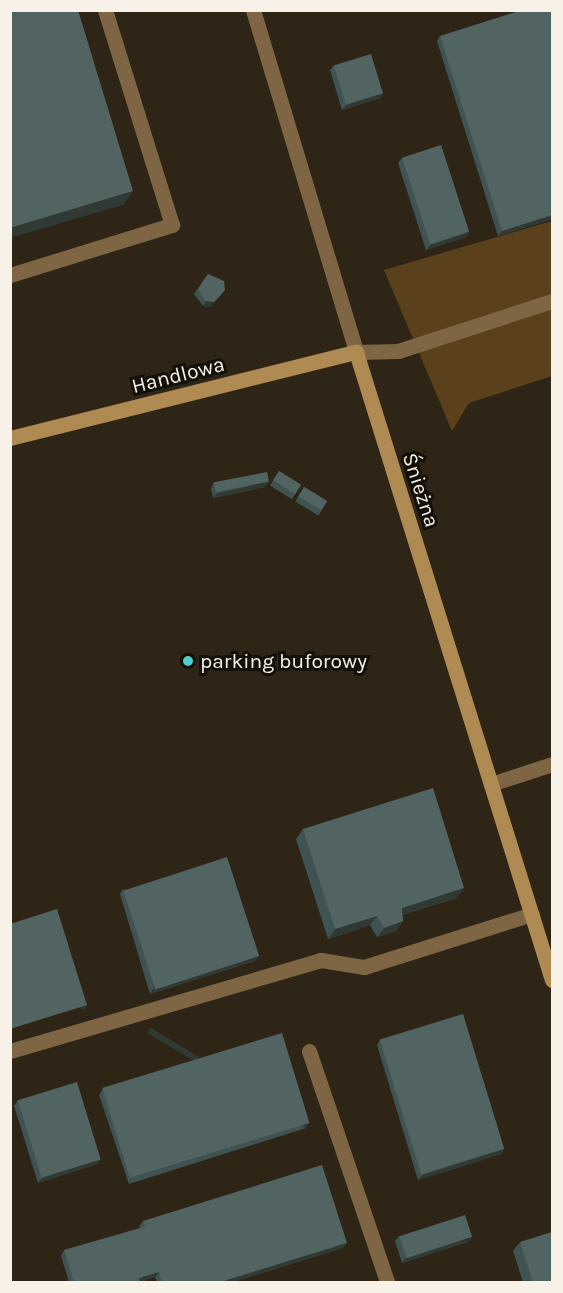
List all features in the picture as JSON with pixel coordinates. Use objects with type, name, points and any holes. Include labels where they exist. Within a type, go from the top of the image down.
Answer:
[{"type":"street","points":[[10,275],[172,225],[105,10]]},
{"type":"street","name":"Śnieżna","points":[[253,10],[356,352],[552,980]]},
{"type":"street","points":[[356,352],[398,351],[552,302]]},
{"type":"street","name":"Handlowa","points":[[10,438],[356,352]]},
{"type":"street","points":[[491,784],[552,764]]},
{"type":"street","points":[[10,1051],[321,960],[364,967],[532,914]]},
{"type":"street","points":[[309,1051],[387,1282]]},
{"type":"shaded area","points":[[552,221],[552,376],[469,403],[452,431],[384,270]]},
{"type":"building","points":[[10,10],[78,10],[133,191],[10,228]]},
{"type":"building","points":[[522,10],[552,10],[552,215],[502,231],[440,36]]},
{"type":"building","points":[[371,54],[383,93],[346,105],[334,65]]},
{"type":"building","points":[[441,145],[469,232],[430,244],[402,158]]},
{"type":"building","points":[[208,274],[224,281],[225,290],[214,302],[206,301],[198,289]]},
{"type":"building","points":[[279,471],[301,485],[295,494],[273,480]]},
{"type":"building","points":[[267,472],[269,482],[216,492],[214,482]]},
{"type":"building","points":[[304,487],[327,501],[321,510],[298,496]]},
{"type":"building","points":[[433,788],[464,888],[402,908],[403,921],[384,928],[377,916],[335,929],[303,829]]},
{"type":"building","points":[[227,857],[259,956],[155,990],[123,891]]},
{"type":"building","points":[[57,909],[87,1005],[10,1029],[10,924]]},
{"type":"building","points":[[463,1014],[504,1149],[421,1174],[380,1039]]},
{"type":"building","points":[[282,1033],[309,1123],[130,1178],[102,1088]]},
{"type":"building","points":[[77,1082],[101,1159],[41,1178],[18,1100]]},
{"type":"building","points":[[322,1165],[347,1243],[220,1282],[162,1282],[159,1272],[139,1278],[140,1282],[74,1282],[64,1250],[145,1227],[143,1221]]},
{"type":"building","points":[[465,1215],[472,1237],[406,1258],[399,1236]]},
{"type":"building","points":[[552,1232],[552,1282],[533,1282],[520,1242]]},
{"type":"place","name":"parking buforowy","points":[[188,661]]}]
